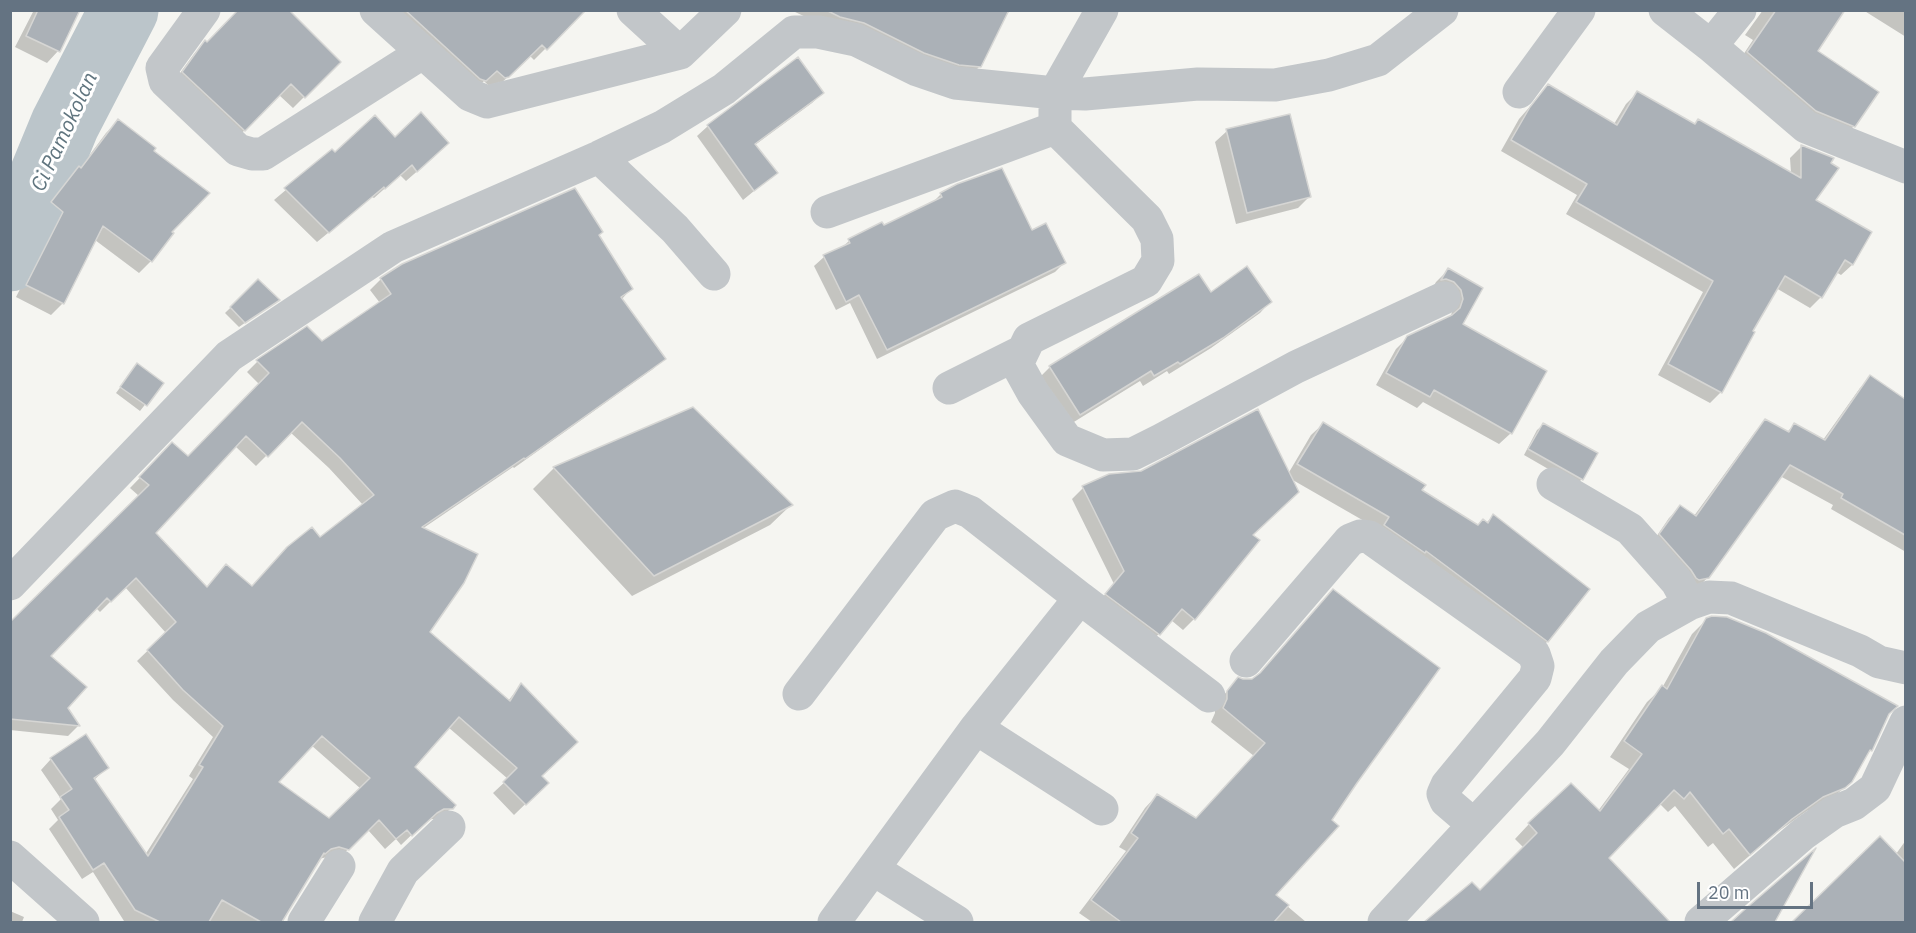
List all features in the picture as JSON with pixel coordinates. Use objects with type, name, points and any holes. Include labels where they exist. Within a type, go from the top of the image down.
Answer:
[{"type":"street","points":[[204,10],[162,68],[165,81],[238,150],[252,154],[264,154],[422,53]]},
{"type":"street","points":[[376,10],[470,96],[487,102],[680,53],[725,10]]},
{"type":"street","points":[[633,10],[680,53]]},
{"type":"street","points":[[1102,10],[1055,93],[1055,128],[1147,219],[1157,238],[1158,261],[1146,281],[1029,339],[1017,364],[1033,393],[1066,440],[1103,456],[1133,454],[1296,367],[1444,298]]},
{"type":"street","points":[[10,584],[229,356],[393,247],[662,127],[724,89],[794,32],[818,32],[856,40],[917,70],[955,83],[1085,94],[1198,84],[1275,85],[1329,75],[1378,60],[1442,10]]},
{"type":"street","points":[[1519,92],[1579,10]]},
{"type":"street","points":[[1665,10],[1806,127],[1905,167]]},
{"type":"street","points":[[1711,46],[1740,10]]},
{"type":"street","points":[[827,212],[1055,128]]},
{"type":"street","points":[[599,157],[675,229],[714,274]]},
{"type":"street","points":[[949,388],[1023,351]]},
{"type":"street","points":[[1554,484],[1630,529],[1677,582],[1689,604]]},
{"type":"street","points":[[799,694],[935,515],[955,506],[970,512],[1209,696]]},
{"type":"street","points":[[1246,661],[1350,540],[1360,536],[1370,537],[1534,654],[1538,666],[1535,678],[1447,785],[1443,794],[1446,801],[1474,825]]},
{"type":"street","points":[[1384,922],[1550,743],[1614,662],[1648,627],[1689,604],[1709,597],[1731,598],[1860,651],[1879,662],[1905,668]]},
{"type":"street","points":[[834,922],[976,728],[1080,598]]},
{"type":"street","points":[[1701,922],[1803,834],[1834,812],[1854,804],[1875,788],[1905,722]]},
{"type":"street","points":[[976,728],[1102,809]]},
{"type":"street","points":[[375,922],[403,871],[449,827]]},
{"type":"street","points":[[10,857],[83,922]]},
{"type":"street","points":[[304,922],[339,866]]},
{"type":"street","points":[[873,869],[957,922]]},
{"type":"building","points":[[38,10],[80,10],[60,52],[26,36]]},
{"type":"building","points":[[238,10],[289,10],[341,62],[305,98],[291,84],[245,131],[182,72],[205,40],[207,42]]},
{"type":"building","points":[[405,10],[586,10],[547,50],[542,45],[509,77],[505,78],[497,71],[486,81],[480,79]]},
{"type":"building","points":[[826,10],[1009,10],[981,67],[959,65],[924,53],[864,23],[840,17]]},
{"type":"building","points":[[1776,10],[1845,10],[1818,51],[1879,92],[1855,127],[1816,111],[1747,52]]},
{"type":"building","points":[[798,57],[824,93],[755,144],[778,173],[754,191],[707,125]]},
{"type":"building","points":[[1548,84],[1617,125],[1637,91],[1695,124],[1698,119],[1801,178],[1801,145],[1834,158],[1831,163],[1839,168],[1816,200],[1872,232],[1853,265],[1845,260],[1822,298],[1785,276],[1753,331],[1755,332],[1722,393],[1668,364],[1713,281],[1576,202],[1587,184],[1511,140],[1530,107]]},
{"type":"building","points":[[421,112],[449,143],[417,172],[412,165],[329,233],[284,188],[332,149],[335,152],[375,115],[395,137]]},
{"type":"building","points":[[1290,114],[1311,197],[1247,213],[1226,129]]},
{"type":"building","points":[[118,119],[156,148],[154,151],[210,193],[172,232],[174,233],[152,262],[103,226],[64,304],[26,285],[63,212],[51,202],[79,166],[81,168]]},
{"type":"building","points":[[1002,168],[1032,230],[1046,223],[1066,263],[887,350],[859,295],[846,302],[823,255],[850,243],[848,239],[882,222],[884,225],[942,197],[940,193],[957,184]]},
{"type":"building","points":[[575,188],[603,232],[599,235],[633,289],[621,297],[666,359],[525,459],[422,527],[478,554],[464,583],[430,632],[510,701],[521,683],[578,742],[542,776],[549,783],[526,805],[503,782],[517,768],[459,717],[415,767],[456,805],[453,809],[444,809],[437,813],[412,836],[407,830],[396,839],[379,820],[349,850],[339,847],[324,853],[282,922],[261,922],[222,900],[209,922],[160,922],[135,910],[104,863],[93,870],[59,817],[69,810],[60,797],[72,789],[50,758],[86,734],[109,768],[94,778],[148,856],[203,767],[199,765],[223,726],[183,690],[147,650],[176,622],[136,578],[111,602],[107,598],[51,656],[87,687],[68,708],[80,726],[10,719],[10,622],[149,485],[139,477],[172,442],[188,456],[269,373],[256,360],[307,326],[322,341],[391,294],[380,278],[402,264]],"holes":[[[302,422],[374,495],[320,537],[312,527],[287,547],[252,586],[226,564],[207,587],[156,533],[246,436],[268,457]],[[322,736],[370,778],[329,818],[279,782]]]},
{"type":"building","points":[[1247,266],[1272,302],[1223,338],[1180,364],[1178,362],[1154,376],[1151,371],[1080,415],[1049,366],[1199,274],[1211,292]]},
{"type":"building","points":[[1448,268],[1483,288],[1463,324],[1547,371],[1512,434],[1434,390],[1430,397],[1386,373],[1407,336],[1452,315],[1460,308],[1463,299],[1461,290],[1454,282],[1441,280]]},
{"type":"building","points":[[258,279],[280,300],[245,323],[230,307]]},
{"type":"building","points":[[137,363],[164,383],[147,406],[120,387]]},
{"type":"building","points":[[1870,375],[1905,399],[1905,535],[1841,498],[1843,494],[1790,465],[1709,578],[1699,580],[1696,578],[1659,534],[1680,505],[1696,516],[1765,419],[1789,432],[1794,423],[1825,440]]},
{"type":"building","points":[[693,407],[793,505],[654,576],[553,467]]},
{"type":"building","points":[[1258,409],[1299,492],[1253,535],[1260,540],[1195,620],[1182,609],[1160,635],[1105,594],[1124,571],[1082,486],[1109,474],[1141,471]]},
{"type":"building","points":[[1323,422],[1426,485],[1422,490],[1478,525],[1483,519],[1488,523],[1493,514],[1590,589],[1548,642],[1426,551],[1425,553],[1384,525],[1389,517],[1297,464]]},
{"type":"building","points":[[1543,423],[1598,453],[1583,480],[1528,449]]},
{"type":"building","points":[[1333,589],[1440,668],[1332,820],[1339,826],[1276,895],[1289,905],[1274,922],[1121,922],[1091,900],[1138,838],[1131,833],[1157,794],[1196,818],[1265,743],[1223,708],[1227,699],[1227,691],[1238,677],[1252,679],[1260,673]]},
{"type":"building","points":[[1727,617],[1766,633],[1898,706],[1889,714],[1872,751],[1870,750],[1852,782],[1845,788],[1823,797],[1792,819],[1750,855],[1729,829],[1723,834],[1690,792],[1684,799],[1674,790],[1609,858],[1670,922],[1424,922],[1472,882],[1480,890],[1537,833],[1528,823],[1571,783],[1600,811],[1642,754],[1624,741],[1662,685],[1667,689],[1706,618]]},
{"type":"building","points":[[1880,836],[1905,862],[1905,922],[1792,922]]},
{"type":"building","points":[[1816,848],[1775,922],[1731,922],[1743,911]]},
{"type":"waterway","name":"Ci Pamokolan","points":[[10,257],[65,124],[124,10]]}]
